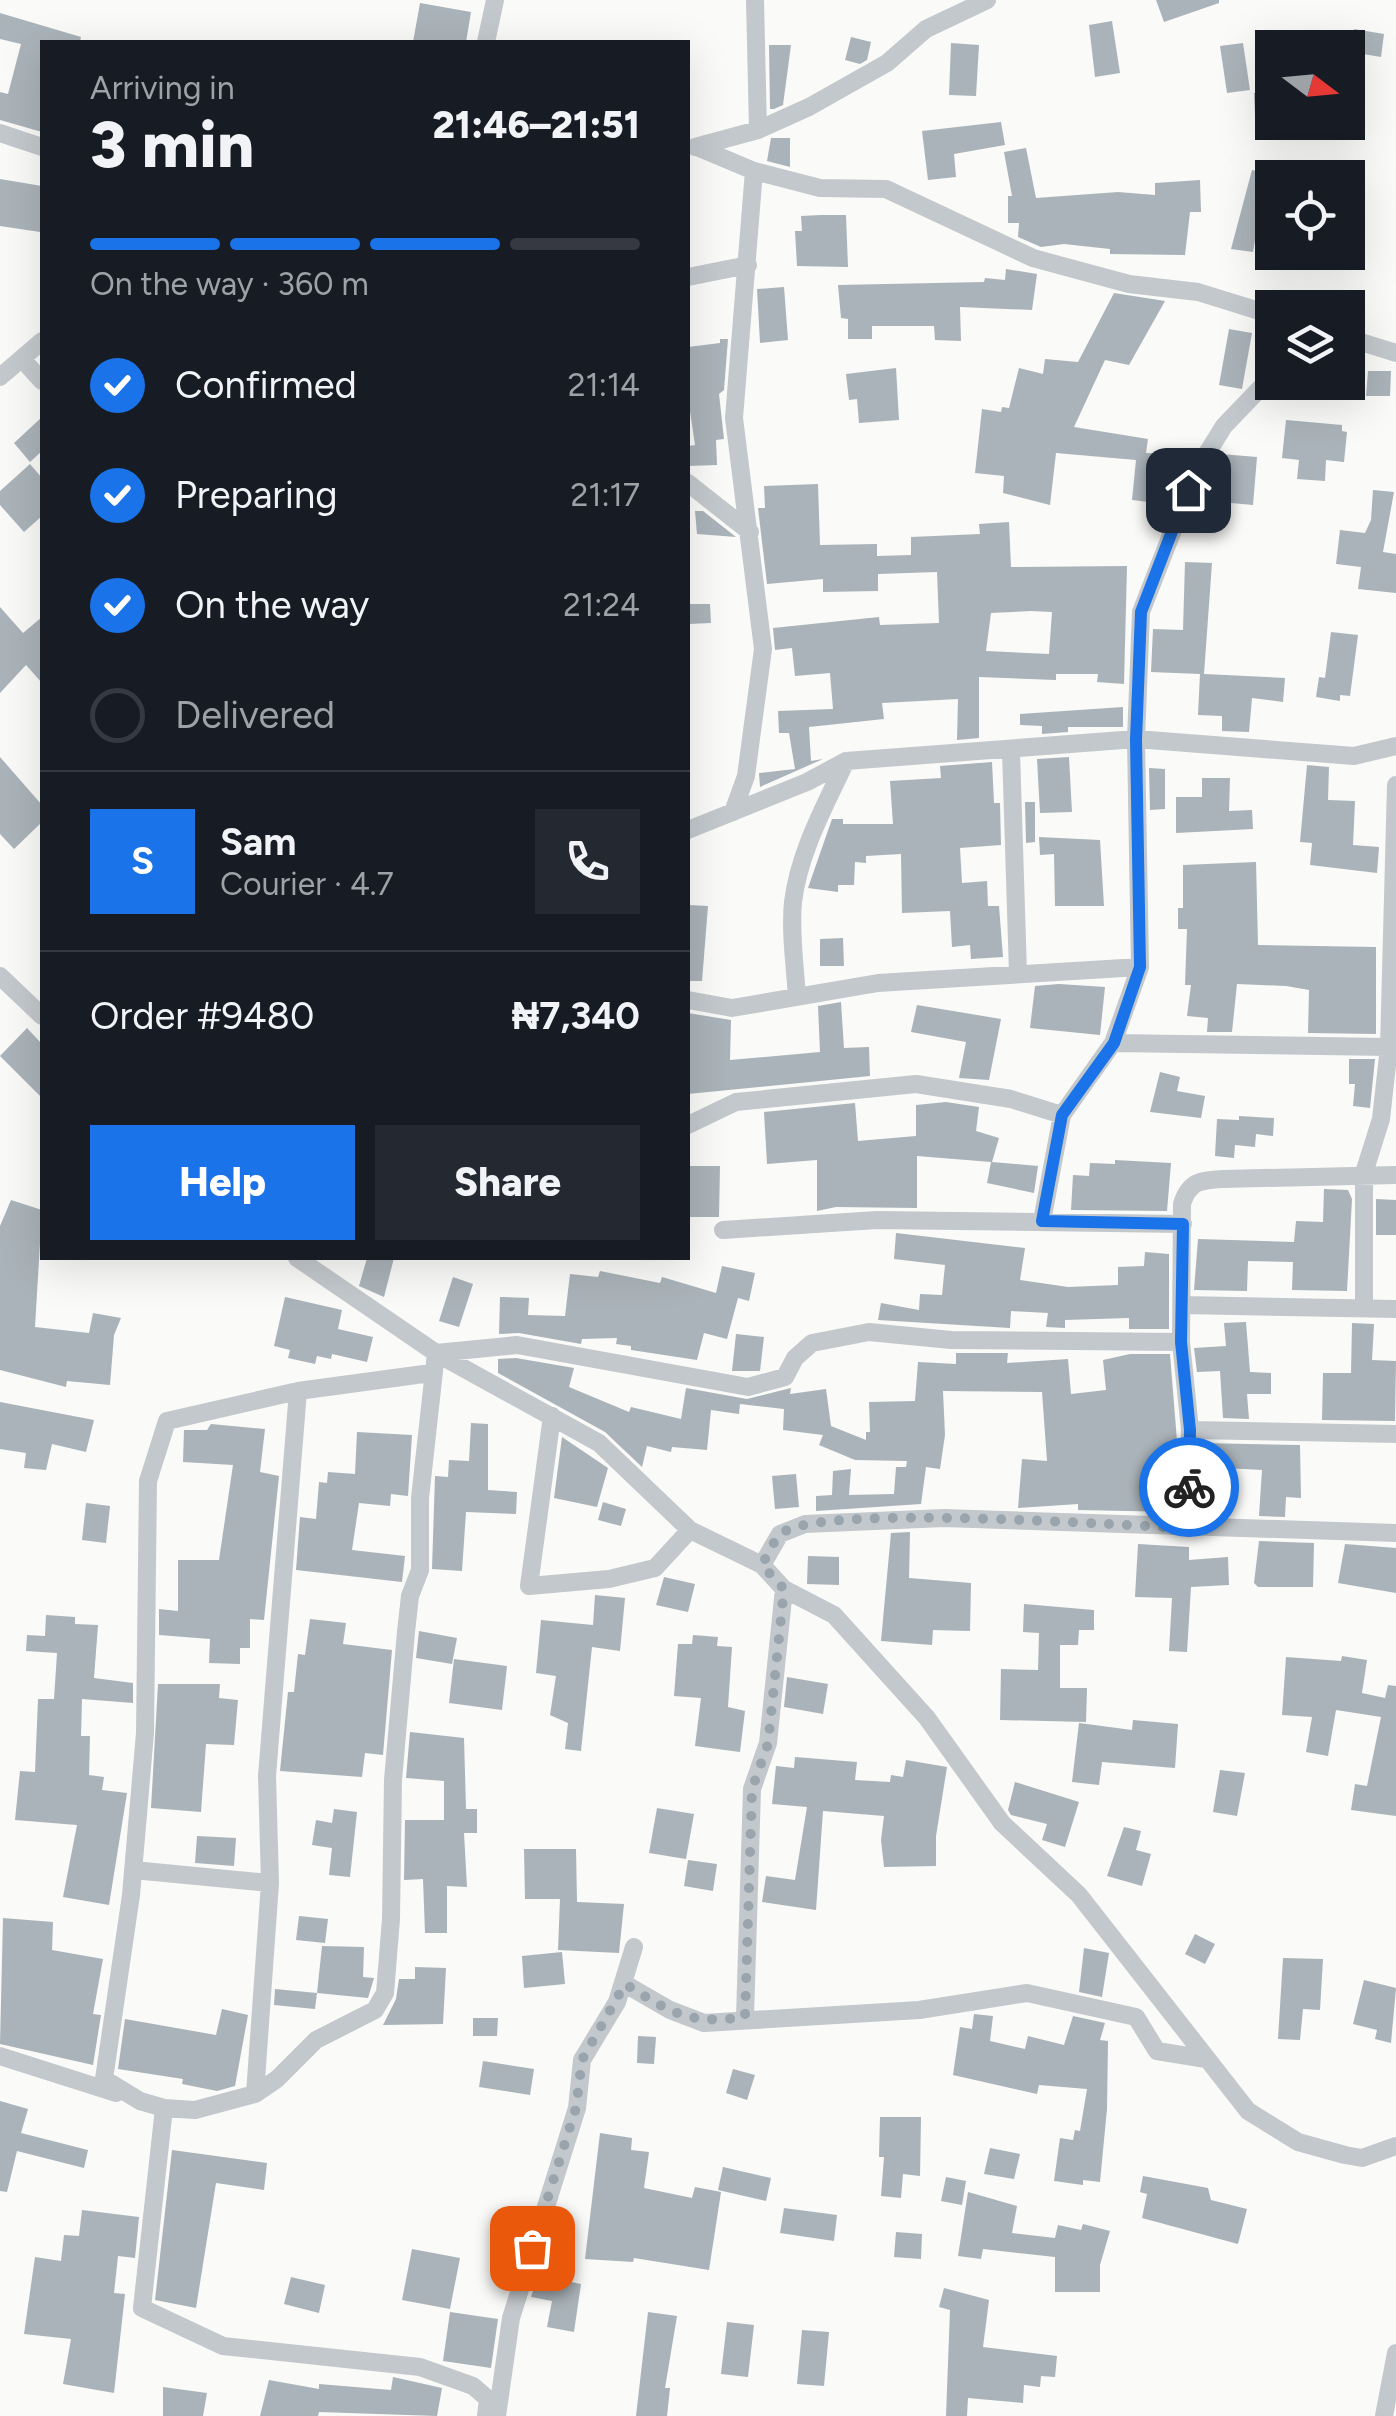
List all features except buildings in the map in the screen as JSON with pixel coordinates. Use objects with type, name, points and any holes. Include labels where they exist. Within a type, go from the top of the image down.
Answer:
[{"type":"street","points":[[486,40],[495,0]]},
{"type":"street","points":[[754,0],[758,130]]},
{"type":"street","points":[[692,148],[758,130],[808,108],[887,63],[926,28],[986,0]]},
{"type":"street","points":[[0,133],[40,145]]},
{"type":"street","points":[[692,148],[754,171],[820,188],[886,189],[1033,258],[1129,284],[1198,292],[1255,310]]},
{"type":"street","points":[[732,812],[746,776],[762,676],[750,532],[734,418],[754,171]]},
{"type":"street","points":[[690,277],[748,265]]},
{"type":"street","points":[[0,376],[40,343]]},
{"type":"street","points":[[1365,343],[1396,353]]},
{"type":"street","points":[[22,359],[40,379]]},
{"type":"street","points":[[1042,1221],[1062,1115],[1114,1043],[1140,967],[1136,740],[1140,624],[1151,582],[1196,470],[1224,426],[1255,394]]},
{"type":"street","points":[[690,485],[750,532]]},
{"type":"street","points":[[690,829],[846,760],[1136,740],[1354,756],[1396,746]]},
{"type":"street","points":[[1010,751],[1018,973]]},
{"type":"street","points":[[796,997],[792,904],[797,880],[809,840],[846,760]]},
{"type":"street","points":[[1364,1308],[1364,1173],[1381,1119],[1388,1047],[1396,786]]},
{"type":"street","points":[[690,1000],[732,1008],[878,983],[1140,967]]},
{"type":"street","points":[[0,976],[40,1014]]},
{"type":"street","points":[[1114,1043],[1388,1047]]},
{"type":"street","points":[[690,1124],[736,1102],[916,1084],[1011,1100],[1062,1115]]},
{"type":"street","points":[[1188,1528],[1190,1430],[1181,1342],[1186,1191],[1200,1180],[1396,1175]]},
{"type":"street","points":[[722,1230],[877,1220],[1183,1224]]},
{"type":"street","points":[[301,1260],[436,1353],[598,1442],[690,1530],[762,1565],[784,1589],[834,1615],[927,1718],[1002,1823],[1079,1896],[1248,2111],[1298,2142],[1362,2158],[1396,2146]]},
{"type":"street","points":[[1183,1305],[1396,1309]]},
{"type":"street","points":[[436,1353],[516,1346],[748,1386],[784,1377],[812,1343],[868,1332],[951,1340],[1181,1342]]},
{"type":"street","points":[[0,2056],[164,2108],[195,2110],[255,2094],[278,2080],[316,2040],[376,2010],[385,1992],[391,1919],[393,1780],[408,1614],[420,1570],[420,1498],[436,1353]]},
{"type":"street","points":[[140,2100],[104,2079],[133,1870],[146,1733],[148,1481],[166,1421],[298,1391],[431,1372]]},
{"type":"street","points":[[255,2094],[270,1883],[268,1758],[298,1391]]},
{"type":"street","points":[[552,1416],[530,1586],[609,1580],[655,1568],[690,1530]]},
{"type":"street","points":[[1190,1430],[1396,1434]]},
{"type":"street","points":[[762,1565],[780,1534],[805,1524],[944,1518],[1188,1528],[1345,1528],[1396,1533]]},
{"type":"street","points":[[745,2017],[752,1789],[768,1744],[784,1589]]},
{"type":"street","points":[[133,1870],[270,1883]]},
{"type":"street","points":[[497,2416],[510,2318],[576,2108],[582,2060],[625,1984],[634,1947]]},
{"type":"street","points":[[625,1984],[670,2010],[704,2023],[745,2017],[919,2010],[1027,1993],[1136,2017],[1157,2051],[1206,2059]]},
{"type":"street","points":[[164,2108],[142,2308],[223,2346],[420,2367],[473,2386],[488,2399],[486,2416]]},
{"type":"street","points":[[1384,2416],[1396,2353]]},
{"type":"way so far","points":[[532,2248],[576,2108],[582,2060],[625,1984],[670,2010],[704,2023],[745,2017],[752,1789],[768,1744],[784,1589],[762,1565],[780,1534],[805,1524],[944,1518],[1188,1528],[1189,1487]]},
{"type":"route","points":[[1188,490],[1141,612],[1136,740],[1140,967],[1114,1043],[1062,1115],[1042,1221],[1183,1224],[1181,1342],[1190,1430],[1189,1487]]}]
